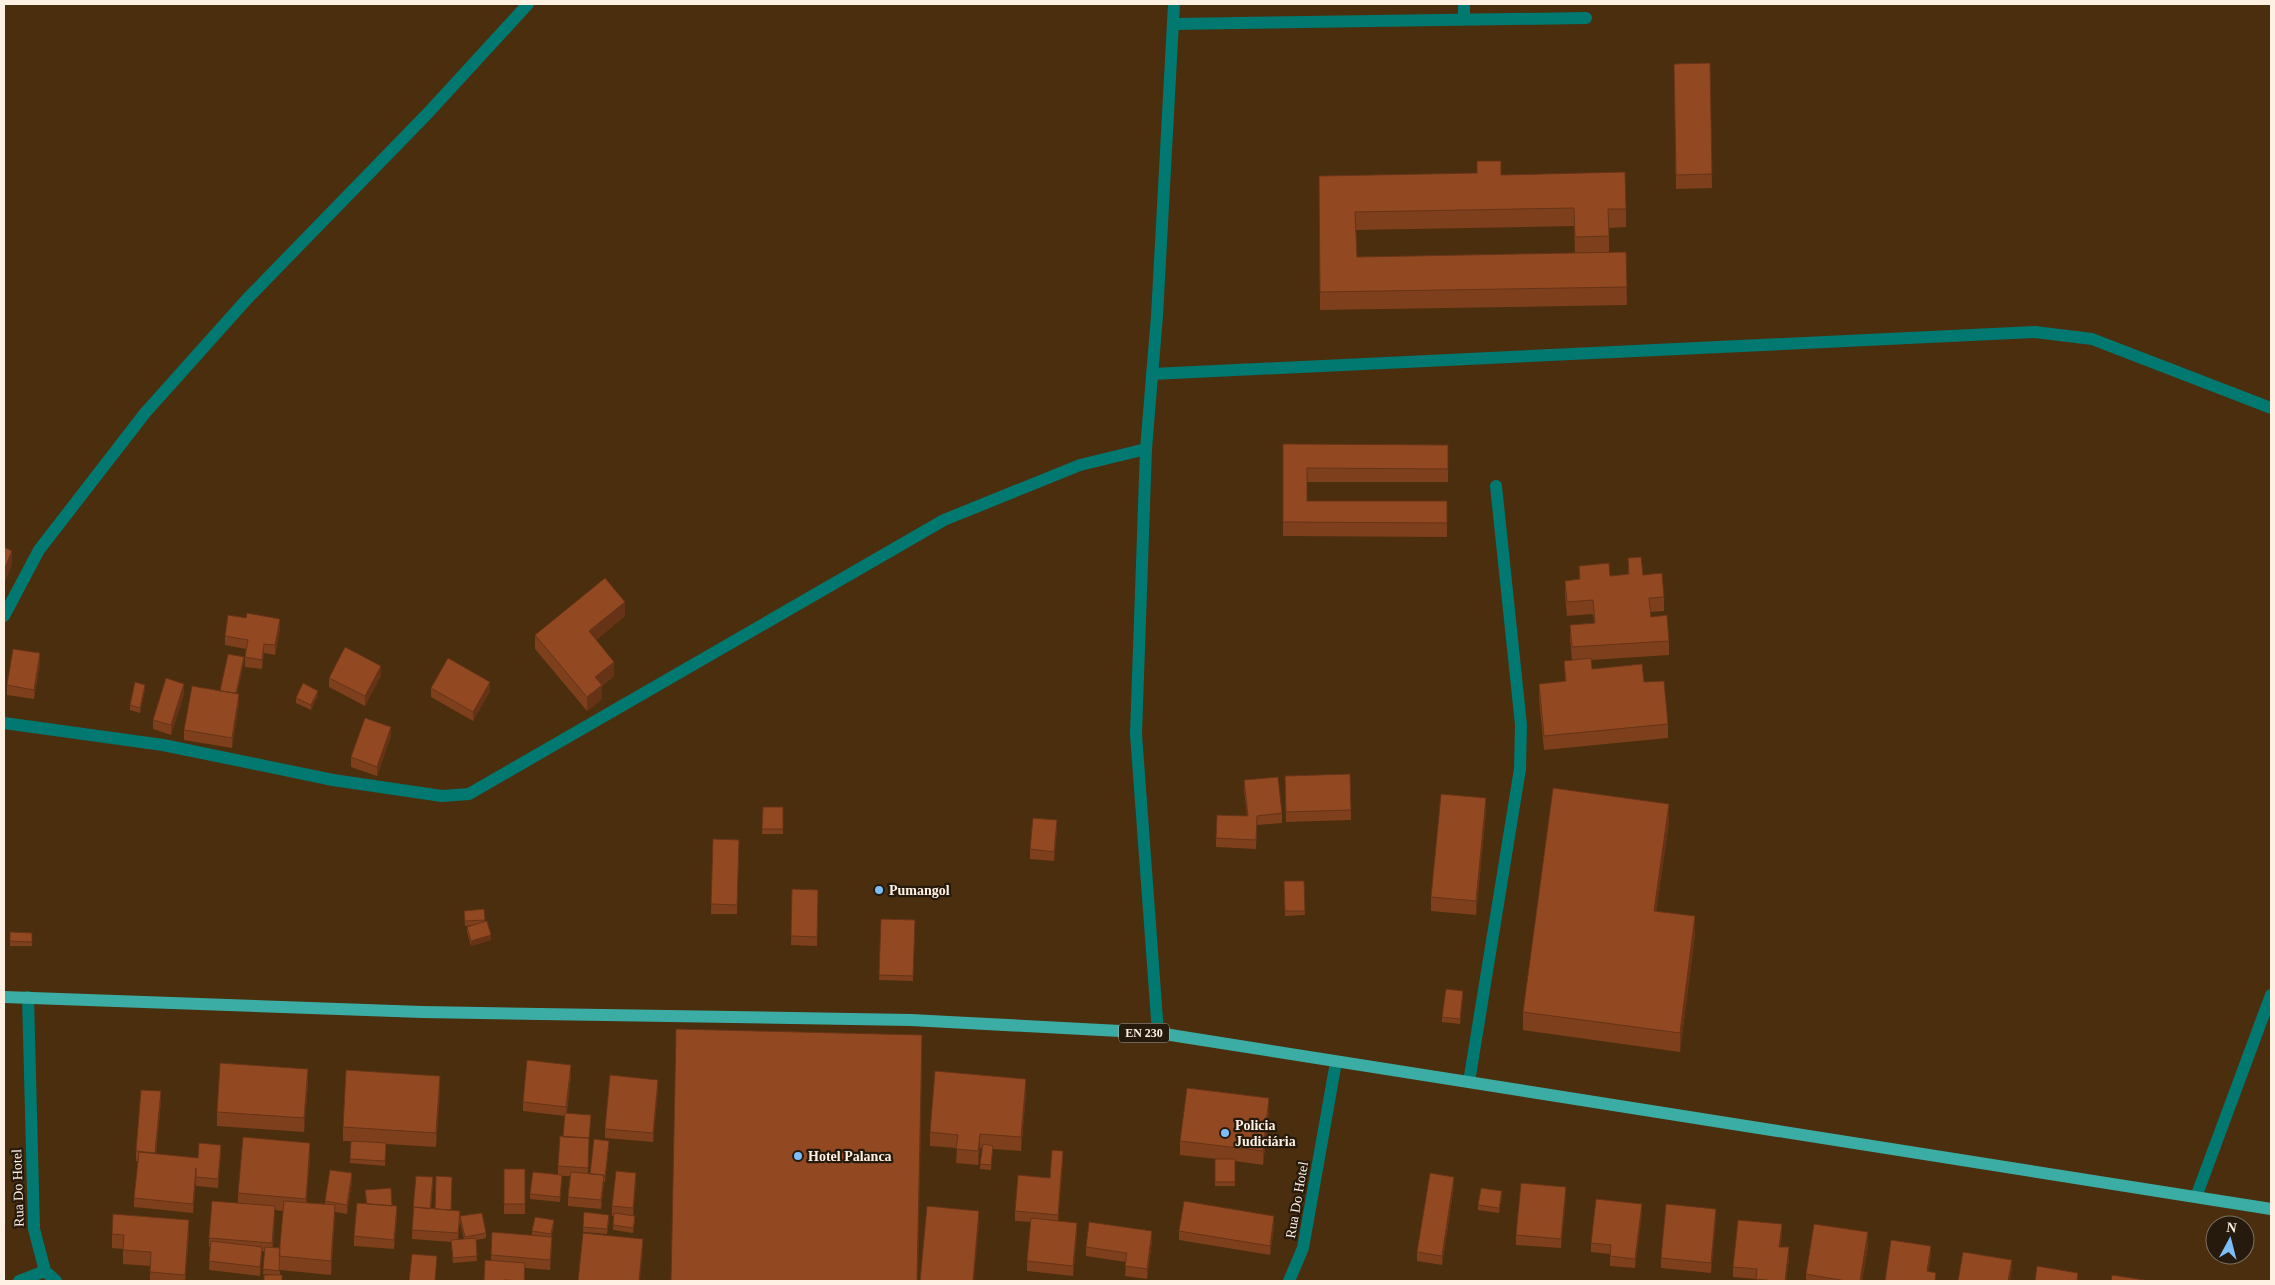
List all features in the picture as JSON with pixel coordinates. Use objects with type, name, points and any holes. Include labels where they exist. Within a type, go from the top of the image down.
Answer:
[{"type":"main road","name":"EN 230","points":[[4,997],[422,1012],[911,1020],[1158,1033],[2271,1209]]},
{"type":"street","points":[[4,616],[39,550],[145,413],[247,299],[428,113],[528,4]]},
{"type":"street","points":[[1158,1033],[1136,734],[1146,449],[1174,4]]},
{"type":"street","points":[[1464,4],[1464,20]]},
{"type":"street","points":[[1174,24],[1586,18]]},
{"type":"street","points":[[1152,374],[2035,332],[2092,339],[2271,408]]},
{"type":"street","points":[[4,723],[163,745],[333,780],[442,796],[469,794],[944,520],[1080,465],[1146,449]]},
{"type":"street","points":[[1469,1082],[1520,769],[1521,725],[1496,486]]},
{"type":"street","points":[[2196,1197],[2271,995]]},
{"type":"street","name":"Rua Do Hotel","points":[[28,997],[34,1229],[45,1271]]},
{"type":"street","name":"Rua Do Hotel","points":[[1289,1281],[1303,1248],[1336,1062]]},
{"type":"street","points":[[19,1281],[45,1271],[56,1281]]},
{"type":"building","points":[[1710,63],[1712,174],[1676,175],[1674,64]]},
{"type":"building","points":[[1477,161],[1501,161],[1501,175],[1625,172],[1626,209],[1608,209],[1609,236],[1575,237],[1574,208],[1355,212],[1357,257],[1626,252],[1627,287],[1320,292],[1319,176],[1477,173]]},
{"type":"building","points":[[1283,444],[1448,445],[1448,469],[1307,468],[1307,501],[1447,501],[1447,523],[1283,522]]},
{"type":"building","points":[[4,547],[12,551],[4,570]]},
{"type":"building","points":[[1641,557],[1643,575],[1662,573],[1664,597],[1649,598],[1651,617],[1667,615],[1669,641],[1572,647],[1570,625],[1595,623],[1593,600],[1567,602],[1565,581],[1580,579],[1579,566],[1609,563],[1610,576],[1629,574],[1628,558]]},
{"type":"building","points":[[605,578],[625,602],[589,631],[614,662],[595,677],[602,685],[587,697],[535,635]]},
{"type":"building","points":[[247,613],[280,619],[275,645],[264,644],[262,660],[245,657],[248,640],[225,636],[228,615],[246,618]]},
{"type":"building","points":[[345,647],[381,666],[365,696],[329,678]]},
{"type":"building","points":[[13,649],[40,653],[34,690],[7,685]]},
{"type":"building","points":[[228,654],[244,657],[236,693],[220,691]]},
{"type":"building","points":[[448,658],[490,682],[473,712],[431,688]]},
{"type":"building","points":[[1591,658],[1592,669],[1642,664],[1644,682],[1664,681],[1668,724],[1544,736],[1539,684],[1566,681],[1564,661]]},
{"type":"building","points":[[166,678],[184,684],[171,725],[153,720]]},
{"type":"building","points":[[135,682],[145,685],[140,708],[130,705]]},
{"type":"building","points":[[303,683],[318,691],[311,705],[296,698]]},
{"type":"building","points":[[192,686],[239,694],[232,738],[184,730]]},
{"type":"building","points":[[365,718],[391,727],[377,767],[351,757]]},
{"type":"building","points":[[1350,774],[1351,810],[1286,812],[1285,776]]},
{"type":"building","points":[[1278,777],[1282,813],[1257,816],[1256,840],[1216,838],[1217,815],[1248,816],[1244,780]]},
{"type":"building","points":[[1553,788],[1669,804],[1654,911],[1695,916],[1680,1033],[1523,1012]]},
{"type":"building","points":[[1441,794],[1486,798],[1476,901],[1431,897]]},
{"type":"building","points":[[763,807],[783,807],[783,829],[762,829]]},
{"type":"building","points":[[1033,818],[1057,820],[1054,852],[1030,849]]},
{"type":"building","points":[[713,839],[739,840],[737,905],[711,904]]},
{"type":"building","points":[[1284,881],[1304,881],[1305,911],[1285,911]]},
{"type":"building","points":[[792,889],[818,890],[817,937],[791,936]]},
{"type":"building","points":[[484,909],[485,920],[465,921],[464,911]]},
{"type":"building","points":[[881,919],[915,920],[913,976],[879,975]]},
{"type":"building","points":[[487,921],[491,935],[471,941],[467,927]]},
{"type":"building","points":[[10,932],[32,933],[32,942],[10,941]]},
{"type":"building","points":[[1446,989],[1463,991],[1460,1019],[1442,1017]]},
{"type":"building","name":"Hotel Palanca","points":[[676,1029],[922,1035],[917,1281],[671,1281]]},
{"type":"building","points":[[527,1060],[571,1065],[566,1107],[523,1102]]},
{"type":"building","points":[[220,1063],[308,1069],[304,1118],[217,1112]]},
{"type":"building","points":[[346,1070],[440,1076],[436,1133],[343,1127]]},
{"type":"building","points":[[935,1071],[1026,1079],[1021,1137],[980,1134],[978,1151],[956,1149],[958,1135],[930,1132]]},
{"type":"building","points":[[610,1075],[658,1080],[653,1133],[605,1129]]},
{"type":"building","name":"Policia Judiciária","points":[[1187,1088],[1269,1098],[1263,1151],[1180,1141]]},
{"type":"building","points":[[141,1090],[161,1091],[155,1153],[136,1151]]},
{"type":"building","points":[[565,1113],[591,1115],[589,1139],[563,1137]]},
{"type":"building","points":[[560,1136],[589,1138],[588,1168],[558,1166]]},
{"type":"building","points":[[243,1137],[310,1143],[306,1199],[238,1193]]},
{"type":"building","points":[[594,1139],[609,1141],[605,1177],[604,1175],[590,1174]]},
{"type":"building","points":[[351,1141],[386,1143],[385,1161],[350,1159]]},
{"type":"building","points":[[199,1143],[221,1145],[218,1179],[196,1177],[196,1168],[193,1204],[134,1198],[139,1152],[198,1158]]},
{"type":"building","points":[[983,1144],[993,1146],[991,1165],[980,1164]]},
{"type":"building","points":[[1052,1150],[1063,1151],[1058,1215],[1015,1211],[1018,1175],[1050,1178]]},
{"type":"building","points":[[1215,1159],[1235,1159],[1235,1182],[1215,1182]]},
{"type":"building","points":[[504,1169],[525,1169],[525,1204],[504,1204]]},
{"type":"building","points":[[330,1170],[352,1173],[347,1205],[325,1201]]},
{"type":"building","points":[[616,1171],[636,1173],[633,1208],[612,1206]]},
{"type":"building","points":[[533,1172],[562,1175],[560,1197],[530,1194]]},
{"type":"building","points":[[571,1172],[604,1175],[601,1200],[568,1197]]},
{"type":"building","points":[[1430,1173],[1454,1177],[1442,1256],[1417,1252]]},
{"type":"building","points":[[416,1176],[433,1177],[430,1209],[414,1207],[413,1209]]},
{"type":"building","points":[[436,1176],[452,1177],[451,1210],[435,1209]]},
{"type":"building","points":[[1521,1183],[1566,1187],[1561,1239],[1516,1235]]},
{"type":"building","points":[[391,1188],[392,1206],[367,1204],[365,1190]]},
{"type":"building","points":[[1481,1188],[1502,1191],[1499,1208],[1478,1205]]},
{"type":"building","points":[[5,1196],[5,1225],[4,1225]]},
{"type":"building","points":[[1596,1199],[1642,1204],[1635,1259],[1610,1256],[1611,1245],[1591,1243]]},
{"type":"building","points":[[212,1201],[275,1206],[272,1243],[209,1238]]},
{"type":"building","points":[[284,1201],[335,1205],[331,1261],[279,1256]]},
{"type":"building","points":[[1184,1201],[1274,1216],[1270,1246],[1179,1231]]},
{"type":"building","points":[[357,1203],[397,1206],[394,1240],[354,1236]]},
{"type":"building","points":[[1666,1204],[1716,1209],[1711,1263],[1661,1258]]},
{"type":"building","points":[[927,1206],[979,1211],[973,1281],[920,1281]]},
{"type":"building","points":[[414,1207],[460,1211],[458,1233],[412,1230]]},
{"type":"building","points":[[584,1212],[609,1215],[607,1229],[583,1227]]},
{"type":"building","points":[[482,1213],[486,1233],[465,1237],[460,1216]]},
{"type":"building","points":[[614,1213],[635,1216],[633,1228],[613,1225]]},
{"type":"building","points":[[113,1214],[189,1220],[185,1275],[150,1272],[151,1252],[123,1250],[124,1235],[112,1234]]},
{"type":"building","points":[[535,1217],[554,1220],[551,1234],[532,1231]]},
{"type":"building","points":[[1031,1218],[1077,1223],[1073,1266],[1027,1261]]},
{"type":"building","points":[[1738,1220],[1782,1224],[1779,1247],[1789,1247],[1785,1281],[1756,1279],[1757,1269],[1733,1267]]},
{"type":"building","points":[[1089,1222],[1152,1231],[1147,1269],[1125,1266],[1127,1253],[1086,1247]]},
{"type":"building","points":[[1814,1224],[1868,1232],[1860,1281],[1846,1281],[1806,1274]]},
{"type":"building","points":[[492,1232],[552,1237],[550,1260],[491,1255]]},
{"type":"building","points":[[583,1233],[643,1239],[639,1281],[578,1281]]},
{"type":"building","points":[[476,1238],[477,1256],[453,1258],[451,1240]]},
{"type":"building","points":[[1891,1240],[1931,1246],[1927,1271],[1936,1273],[1935,1281],[1885,1281]]},
{"type":"building","points":[[211,1241],[262,1247],[260,1267],[209,1261]]},
{"type":"building","points":[[265,1247],[280,1248],[280,1271],[263,1269]]},
{"type":"building","points":[[1963,1252],[2012,1260],[2008,1281],[1958,1281]]},
{"type":"building","points":[[412,1254],[437,1256],[435,1281],[409,1281]]},
{"type":"building","points":[[485,1260],[525,1263],[524,1281],[484,1281]]},
{"type":"building","points":[[2037,1266],[2078,1273],[2077,1281],[2035,1281]]},
{"type":"building","points":[[264,1275],[282,1275],[282,1281],[264,1281]]},
{"type":"building","points":[[2112,1275],[2151,1281],[2111,1281]]},
{"type":"place","name":"Pumangol","points":[[879,890]]},
{"type":"place","name":"Policia Judiciária","points":[[1225,1133]]},
{"type":"place","name":"Hotel Palanca","points":[[798,1156]]}]
